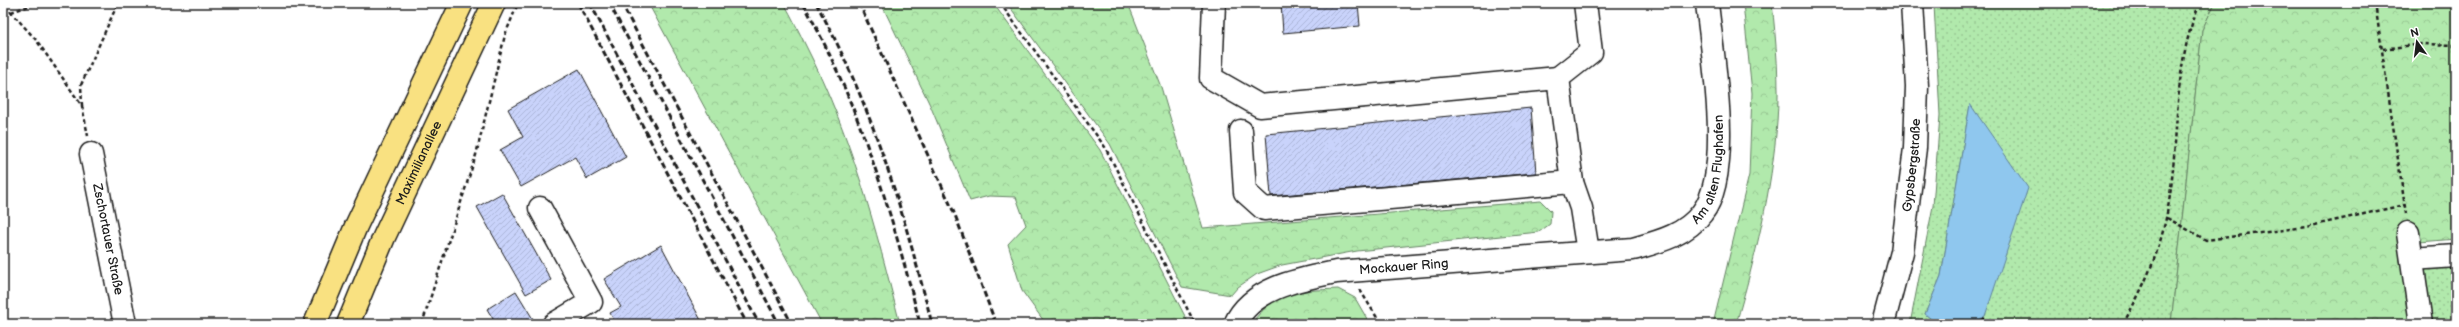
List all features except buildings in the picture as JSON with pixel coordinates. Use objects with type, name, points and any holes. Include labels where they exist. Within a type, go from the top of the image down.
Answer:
[{"type":"highway","points":[[315,324],[356,226],[462,3]]},
{"type":"highway","name":"Maximilianallee","points":[[348,324],[384,238],[494,3]]},
{"type":"street","points":[[1214,3],[1212,78],[1260,106],[1558,78],[1591,52],[1585,3]]},
{"type":"street","name":"Am alten Flughafen","points":[[1588,252],[1633,249],[1666,240],[1702,213],[1709,199],[1718,164],[1719,132],[1707,3]]},
{"type":"street","name":"Gypsbergstraße","points":[[1883,324],[1902,252],[1915,148],[1916,86],[1912,3]]},
{"type":"street","points":[[1558,78],[1572,182],[1581,208],[1588,252]]},
{"type":"street","points":[[1241,131],[1245,192],[1264,209],[1572,182]]},
{"type":"street","name":"Zschortauer Straße","points":[[91,154],[125,324]]},
{"type":"street","points":[[540,208],[591,302],[554,324]]},
{"type":"street","points":[[2408,233],[2421,324]]},
{"type":"street","name":"Mockauer Ring","points":[[1235,324],[1246,308],[1268,292],[1296,280],[1336,272],[1588,252]]},
{"type":"street","points":[[2412,259],[2456,256]]},
{"type":"path","points":[[3,15],[38,3]]},
{"type":"path","points":[[91,154],[82,106],[82,85],[118,3]]},
{"type":"path","points":[[422,324],[476,155],[505,35],[518,3]]},
{"type":"path","points":[[1000,3],[1105,148],[1195,324]]},
{"type":"path","points":[[2123,324],[2148,278],[2166,218],[2184,53],[2200,3]]},
{"type":"path","points":[[2375,3],[2383,49],[2408,233]]},
{"type":"path","points":[[11,12],[37,41],[82,106]]},
{"type":"path","points":[[2383,49],[2422,44],[2456,45]]},
{"type":"path","points":[[2166,218],[2206,240],[2306,227],[2404,205]]},
{"type":"path","points":[[1336,272],[1359,289],[1382,324]]},
{"type":"path","points":[[1982,318],[1988,324]]},
{"type":"green space","points":[[648,3],[784,3],[822,79],[849,147],[872,217],[900,324],[822,324]]},
{"type":"green space","points":[[881,3],[993,3],[1100,150],[1189,324],[1046,324],[1022,291],[1008,244],[1026,225],[1016,197],[989,196],[970,201],[930,105]]},
{"type":"green space","points":[[1007,3],[1128,3],[1161,87],[1203,228],[1541,201],[1551,211],[1550,224],[1539,232],[1357,251],[1282,265],[1257,274],[1238,287],[1231,295],[1182,287],[1110,144]]},
{"type":"green space","points":[[1743,3],[1772,3],[1778,77],[1778,107],[1775,148],[1762,224],[1736,324],[1713,324],[1749,175],[1752,93]]},
{"type":"green space","points":[[1936,3],[2215,3],[2202,30],[2171,324],[1972,324],[1985,316],[1970,105],[1941,276],[1925,314],[1937,324],[1910,324],[1933,206],[1940,115],[1934,5]]},
{"type":"green space","points":[[2215,3],[2456,3],[2456,239],[2407,243],[2415,324],[2171,324],[2202,30]]},
{"type":"green space","points":[[2456,265],[2456,324],[2428,324],[2419,268]]},
{"type":"green space","points":[[1338,289],[1355,298],[1370,324],[1251,324],[1270,304],[1279,298],[1289,294],[1311,290]]},
{"type":"water","points":[[1970,104],[2028,188],[1985,316],[1972,324],[1937,324],[1925,314],[1941,276]]},
{"type":"railway","points":[[578,3],[747,324]]},
{"type":"railway","points":[[590,3],[759,324]]},
{"type":"railway","points":[[609,3],[779,324]]},
{"type":"railway","points":[[621,3],[792,324]]},
{"type":"railway","points":[[803,3],[841,80],[872,159],[898,241],[920,324]]},
{"type":"railway","points":[[816,3],[836,41],[870,120],[898,200],[932,324]]},
{"type":"railway","points":[[859,3],[955,215],[996,324]]}]
